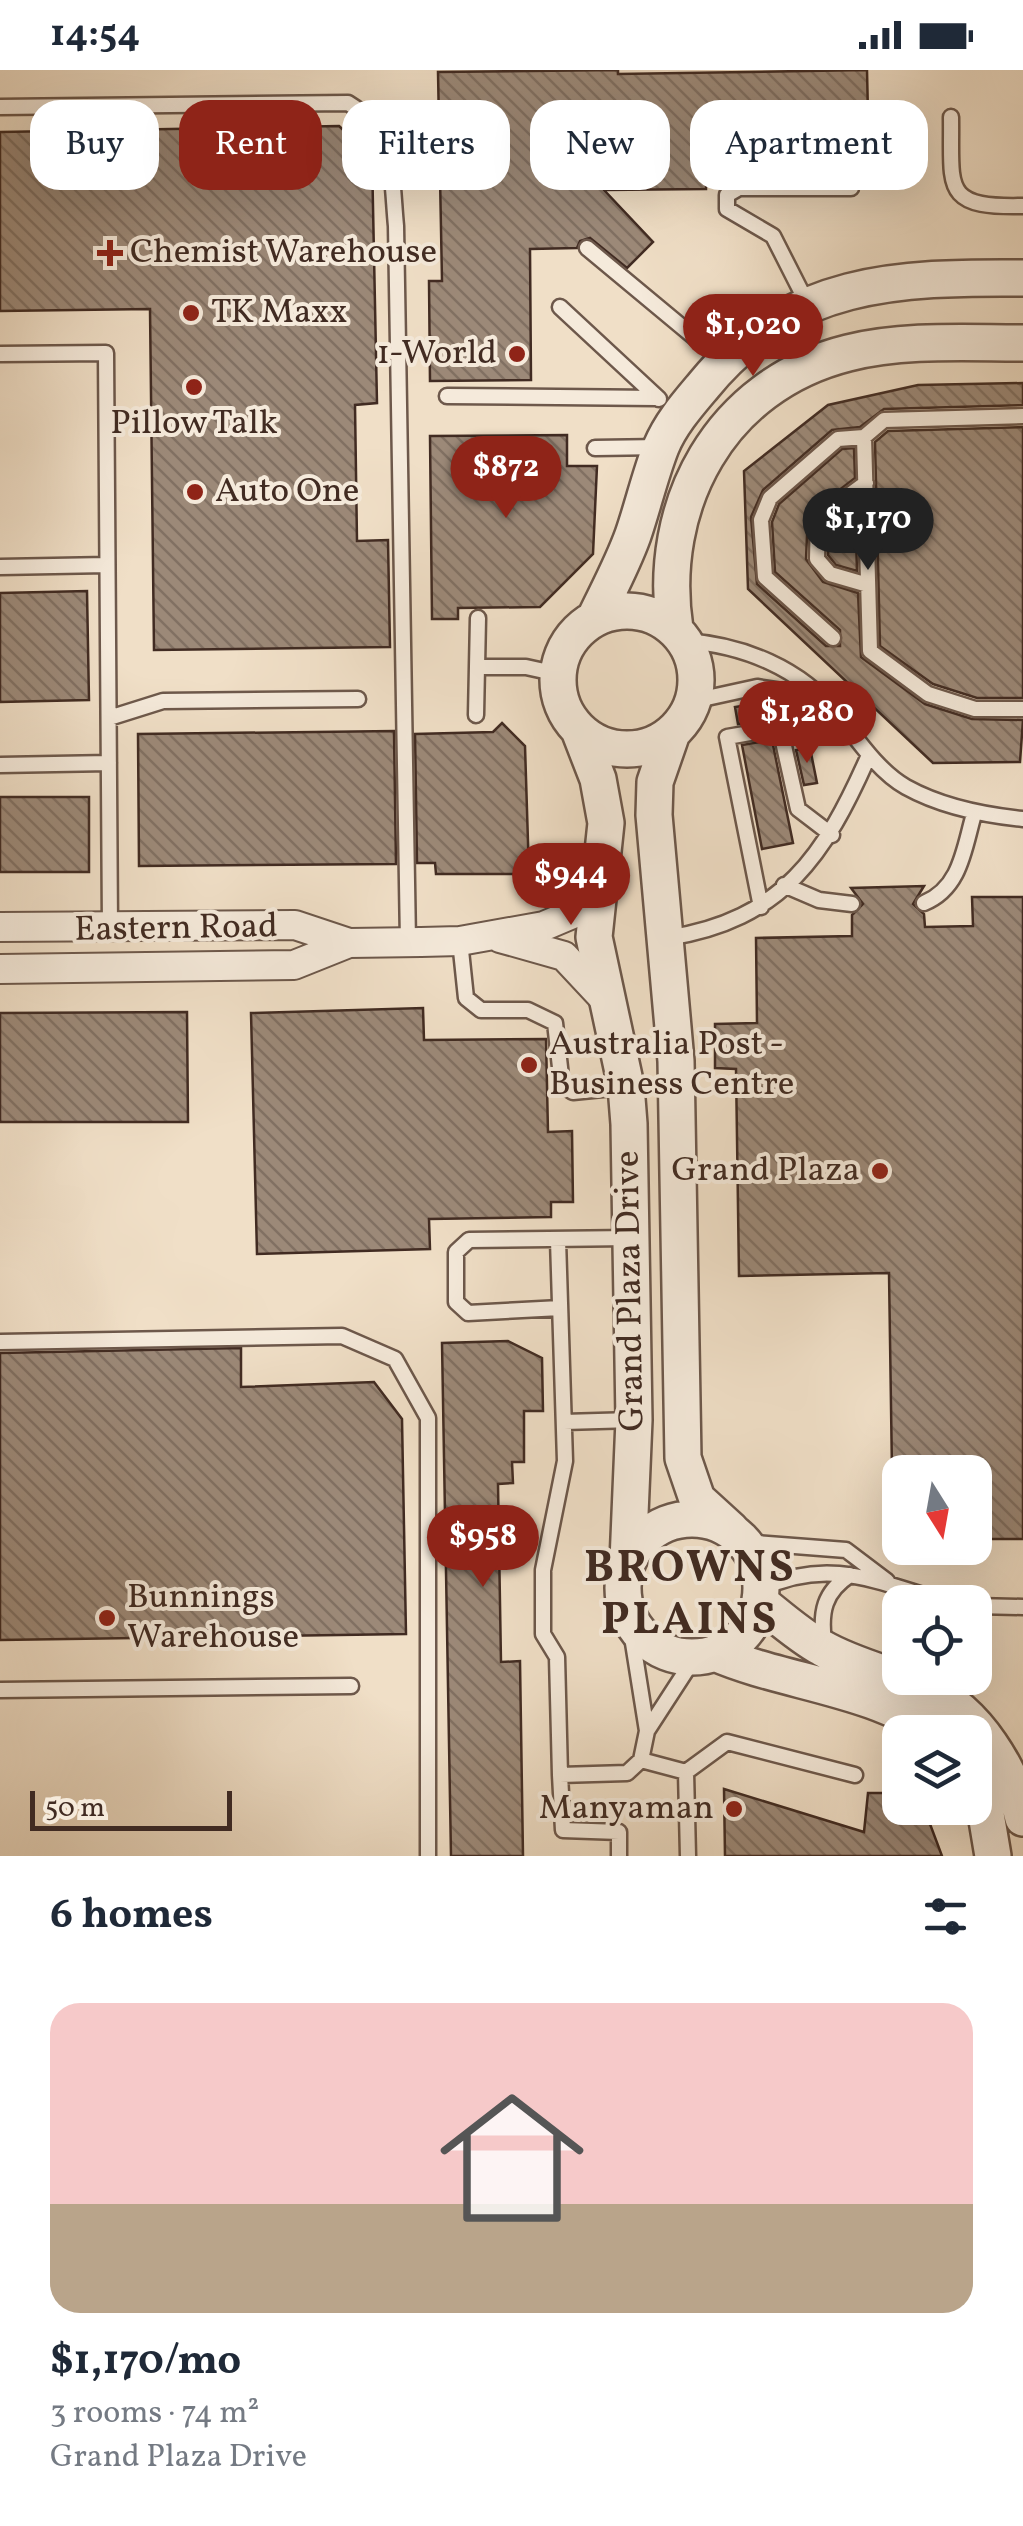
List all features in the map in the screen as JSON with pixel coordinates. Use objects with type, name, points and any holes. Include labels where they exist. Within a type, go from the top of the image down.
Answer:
[{"type":"street","points":[[595,618],[632,538],[665,421],[723,361],[765,328],[808,304],[878,282],[1023,278]]},
{"type":"street","points":[[680,635],[658,617],[636,611],[595,618],[576,632],[564,651],[558,674],[566,714],[596,742],[625,748],[654,744],[672,733],[693,701],[696,670],[680,635],[670,560],[674,530],[692,482],[718,439],[748,406],[794,374],[845,353],[895,344],[1023,343]]},
{"type":"street","name":"Grand Plaza Drive","points":[[579,730],[598,779],[606,823],[594,937],[626,1086],[634,1420],[628,1561]]},
{"type":"street","name":"Grand Plaza Drive","points":[[672,733],[654,797],[676,1061],[683,1458],[697,1499],[737,1536]]},
{"type":"street","name":"Eastern Road","points":[[0,927],[295,925],[349,943],[460,941],[544,926],[577,912],[603,856]]},
{"type":"street","name":"Eastern Road","points":[[489,936],[564,956],[607,1002]]},
{"type":"street","name":"Eastern Road","points":[[0,970],[294,965],[349,943]]},
{"type":"street","points":[[705,1655],[744,1634],[760,1596],[754,1556],[737,1536],[702,1520],[672,1522],[654,1530],[628,1561],[623,1600],[630,1618],[657,1647],[705,1655],[903,1715]]},
{"type":"street","points":[[760,1596],[825,1650],[934,1692],[953,1707],[988,1743],[1008,1773],[1023,1818]]},
{"type":"street","points":[[988,1825],[993,1856]]},
{"type":"lane","points":[[0,107],[348,103],[374,118],[389,153],[396,226],[408,942]]},
{"type":"lane","points":[[951,117],[952,186],[965,201],[988,207],[1023,206]]},
{"type":"lane","points":[[736,190],[727,195],[728,209],[773,236],[808,304]]},
{"type":"lane","points":[[587,248],[723,361]]},
{"type":"lane","points":[[560,307],[665,421]]},
{"type":"lane","points":[[0,354],[106,353],[110,926]]},
{"type":"lane","points":[[447,396],[665,421]]},
{"type":"lane","points":[[833,638],[766,576],[761,520],[770,498],[838,439],[864,437],[884,420],[1023,416]]},
{"type":"lane","points":[[595,448],[665,421]]},
{"type":"lane","points":[[864,437],[870,651],[928,694],[975,709],[1023,709]]},
{"type":"lane","points":[[866,483],[818,518],[817,559],[830,574],[868,585]]},
{"type":"lane","points":[[0,567],[108,565]]},
{"type":"lane","points":[[476,715],[478,618]]},
{"type":"lane","points":[[680,635],[717,643],[802,677],[869,754],[904,786],[974,814],[1023,819]]},
{"type":"lane","points":[[477,666],[526,667],[558,674]]},
{"type":"lane","points":[[693,701],[757,687],[821,698]]},
{"type":"lane","points":[[109,718],[163,701],[358,700]]},
{"type":"lane","points":[[761,908],[728,737],[780,728],[798,809],[832,835]]},
{"type":"lane","points":[[666,938],[711,931],[761,908],[832,835],[869,754]]},
{"type":"lane","points":[[0,765],[109,764]]},
{"type":"lane","points":[[924,903],[939,897],[956,878],[974,814]]},
{"type":"lane","points":[[784,886],[819,900],[852,904]]},
{"type":"lane","points":[[460,941],[466,998],[480,1010],[528,1010],[555,1024],[562,1086],[573,1092],[626,1086]]},
{"type":"lane","points":[[560,1308],[468,1314],[456,1302],[456,1252],[469,1240],[631,1238]]},
{"type":"lane","points":[[558,1240],[565,1461],[543,1570],[543,1634],[557,1657],[563,1830],[618,1832],[619,1856]]},
{"type":"lane","points":[[0,1342],[342,1336],[395,1359],[428,1418],[428,1856]]},
{"type":"lane","points":[[564,1422],[634,1420]]},
{"type":"lane","points":[[737,1536],[846,1550],[891,1584]]},
{"type":"lane","points":[[760,1596],[790,1575],[832,1571],[894,1585]]},
{"type":"lane","points":[[825,1650],[823,1608],[834,1585],[850,1575]]},
{"type":"lane","points":[[992,1606],[1023,1607]]},
{"type":"lane","points":[[560,1775],[627,1773],[640,1760],[647,1731],[630,1618]]},
{"type":"lane","points":[[647,1731],[705,1655]]},
{"type":"lane","points":[[0,1690],[351,1686]]},
{"type":"lane","points":[[686,1772],[727,1742],[855,1774]]},
{"type":"lane","points":[[640,1760],[686,1772]]},
{"type":"lane","points":[[686,1772],[688,1856]]},
{"type":"building","points":[[867,70],[868,100],[690,100],[690,189],[670,189],[670,100],[530,100],[530,190],[604,190],[653,242],[627,268],[590,238],[580,241],[577,248],[530,249],[531,380],[430,381],[429,281],[442,281],[440,190],[510,190],[510,100],[439,100],[438,72]]},
{"type":"building","points":[[322,126],[342,129],[342,190],[373,190],[377,403],[355,405],[357,541],[388,540],[390,647],[154,650],[150,309],[0,311],[0,132],[30,131],[30,190],[159,190],[159,129],[179,129],[179,190],[322,190]]},
{"type":"building","points":[[1023,383],[1023,405],[884,409],[860,427],[832,430],[763,490],[751,517],[757,584],[826,646],[840,646],[840,630],[775,572],[772,522],[779,504],[842,449],[854,448],[855,478],[808,514],[806,559],[823,582],[858,593],[861,657],[925,704],[972,719],[1023,720],[1020,762],[933,763],[748,589],[744,471],[828,405],[918,385]]},
{"type":"building","points":[[1023,427],[1023,698],[977,698],[933,684],[880,646],[875,442],[888,431]]},
{"type":"building","points":[[567,435],[567,466],[597,466],[593,554],[540,607],[458,608],[458,619],[432,619],[430,436]]},
{"type":"building","points":[[855,504],[857,571],[836,565],[828,555],[828,524]]},
{"type":"building","points":[[87,591],[89,700],[0,702],[0,593]]},
{"type":"building","points":[[768,702],[771,719],[738,724],[735,707]]},
{"type":"building","points":[[502,723],[525,746],[529,874],[436,874],[435,863],[417,863],[415,734],[493,732]]},
{"type":"building","points":[[394,731],[396,864],[139,866],[138,734]]},
{"type":"building","points":[[772,740],[793,843],[762,849],[742,745]]},
{"type":"building","points":[[810,748],[817,783],[804,785],[796,750]]},
{"type":"building","points":[[0,797],[89,797],[89,872],[0,872]]},
{"type":"building","name":"Grand Plaza","points":[[924,886],[913,904],[924,914],[925,927],[973,926],[972,897],[1023,897],[1023,1539],[992,1539],[992,1455],[892,1455],[889,1273],[739,1276],[736,1069],[715,1068],[715,1024],[757,1023],[756,938],[852,936],[852,915],[863,904],[851,888]]},
{"type":"building","points":[[423,1008],[424,1040],[546,1039],[548,1132],[572,1131],[573,1202],[551,1202],[551,1217],[429,1219],[430,1249],[257,1254],[251,1013]]},
{"type":"building","points":[[187,1012],[188,1122],[0,1122],[0,1013]]},
{"type":"building","points":[[508,1341],[542,1358],[543,1411],[524,1411],[524,1462],[512,1462],[513,1483],[498,1484],[501,1662],[520,1661],[523,1856],[451,1856],[442,1343]]},
{"type":"building","points":[[241,1348],[241,1387],[374,1382],[402,1419],[406,1634],[0,1640],[0,1353]]},
{"type":"building","points":[[724,1789],[864,1832],[868,1793],[882,1793],[882,1825],[930,1825],[942,1856],[725,1856]]},
{"type":"place","name":"Chemist Warehouse","points":[[110,253]]},
{"type":"place","name":"TK Maxx","points":[[191,313]]},
{"type":"place","name":"1-World","points":[[517,354]]},
{"type":"place","name":"Pillow Talk","points":[[194,387]]},
{"type":"place","name":"Auto One","points":[[195,492]]},
{"type":"place","name":"Australia Post - Business Centre","points":[[529,1065]]},
{"type":"place","name":"Grand Plaza","points":[[880,1171]]},
{"type":"place","name":"Bunnings Warehouse","points":[[107,1618]]},
{"type":"place","name":"Manyaman","points":[[734,1809]]},
{"type":"district","name":"BROWNS PLAINS","points":[[690,1595]]}]
